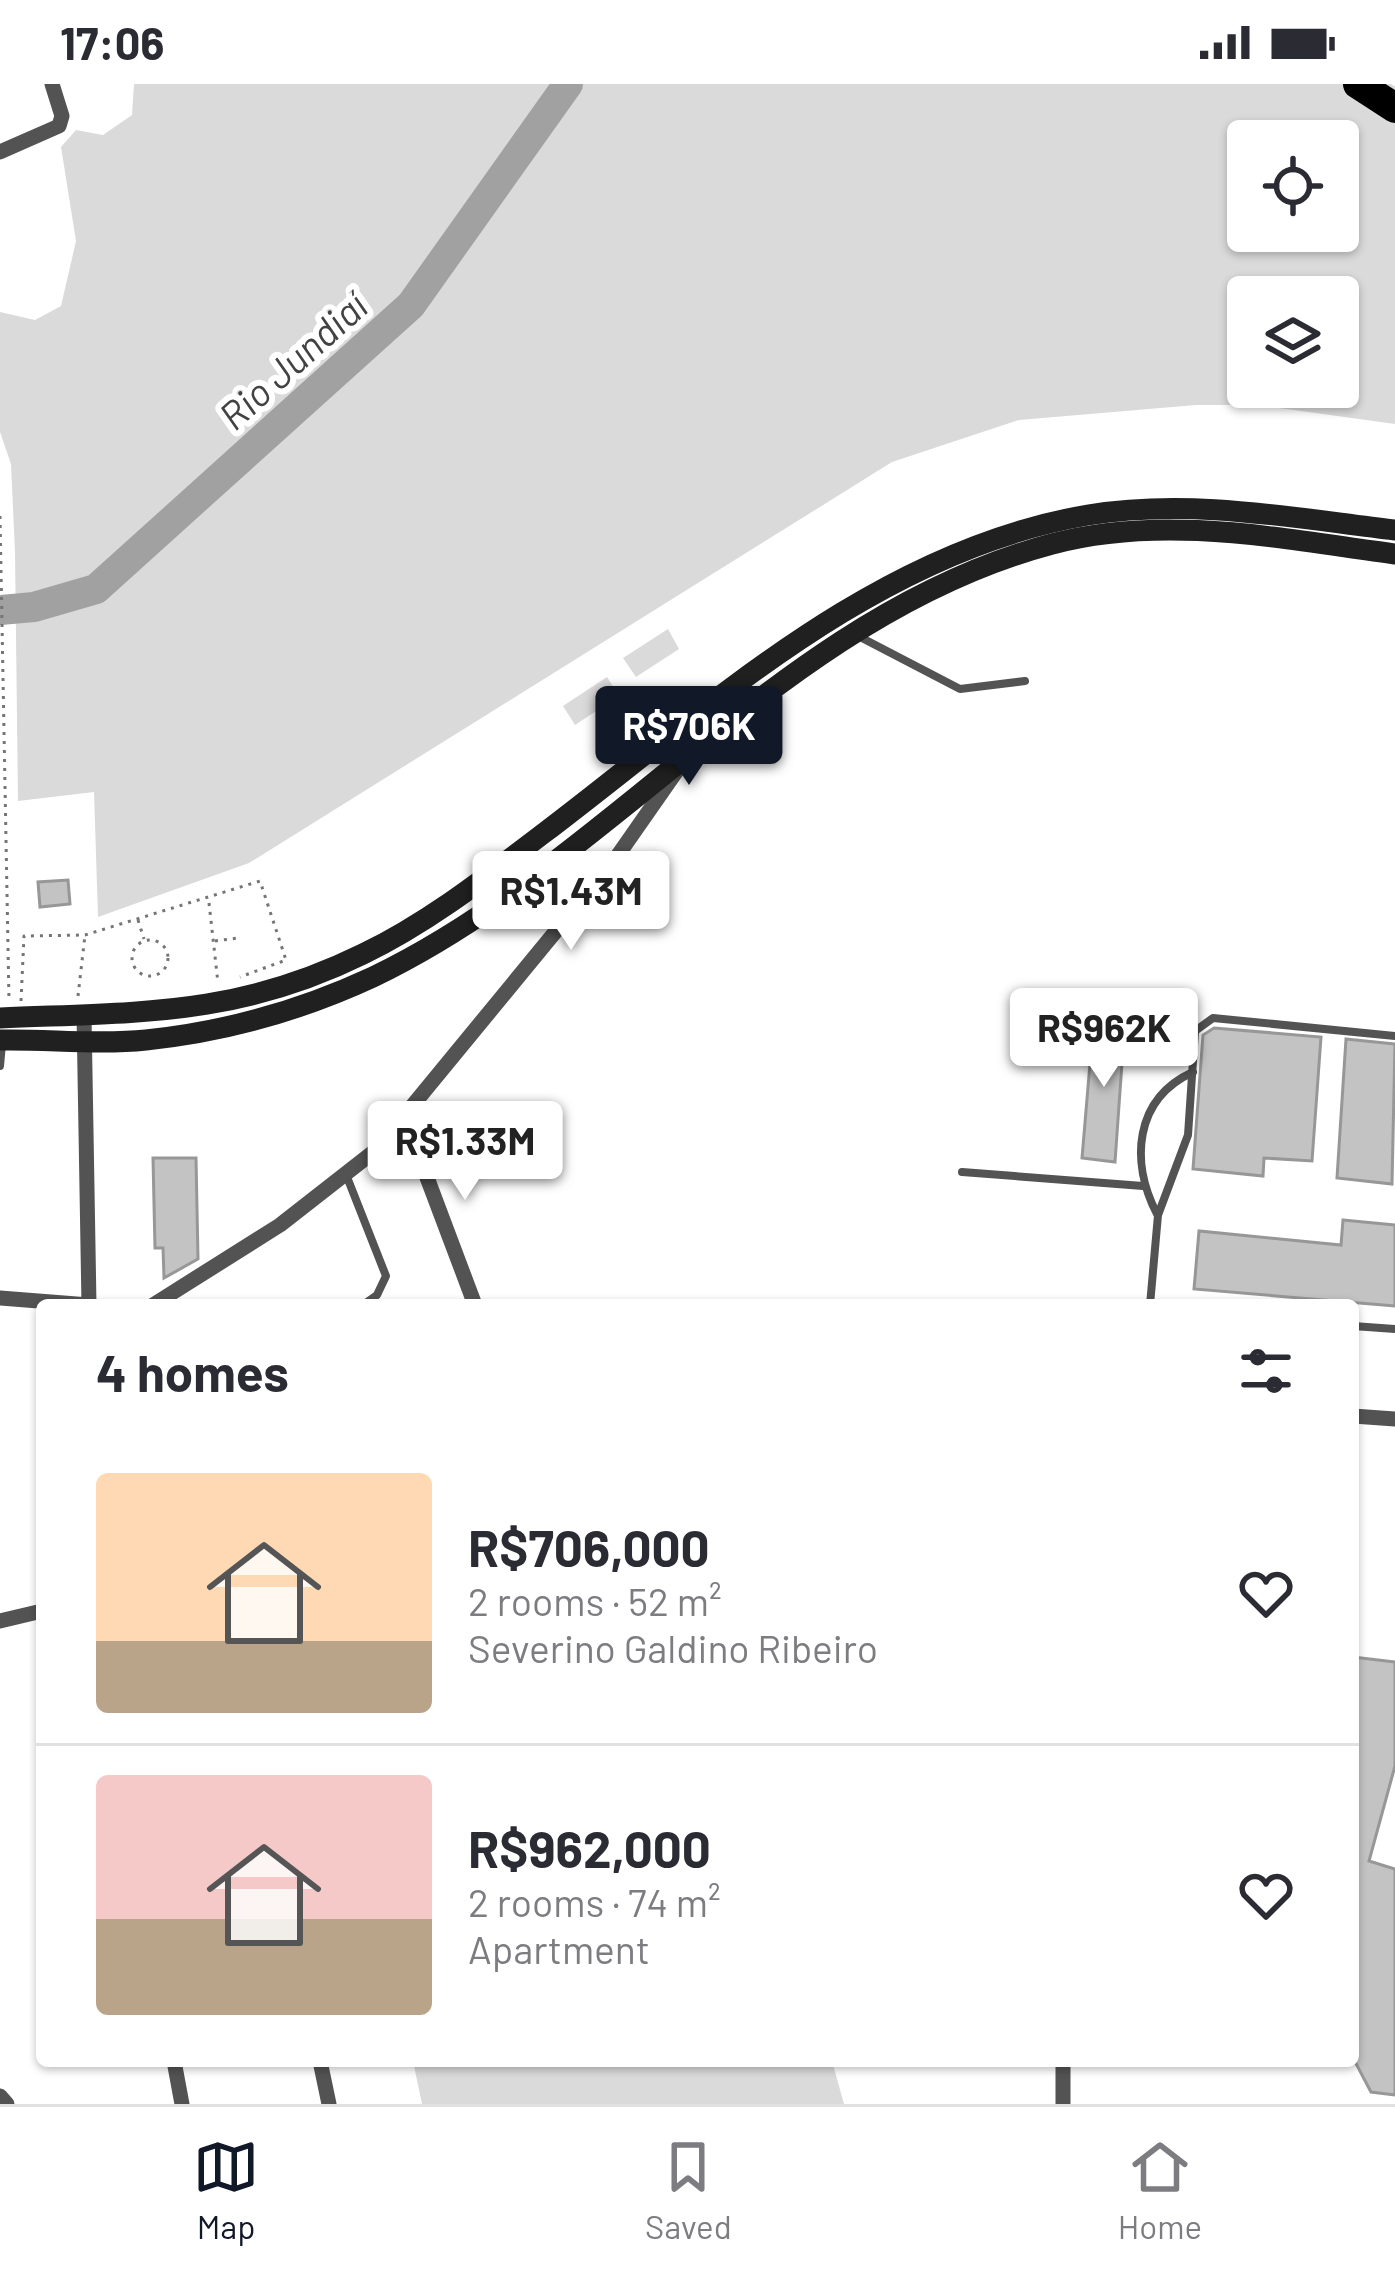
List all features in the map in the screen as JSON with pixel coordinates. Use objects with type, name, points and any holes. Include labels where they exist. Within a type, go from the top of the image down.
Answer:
[{"type":"highway","points":[[1358,84],[1395,108]]},
{"type":"main road","points":[[1395,530],[1192,508],[1110,512],[1042,525],[951,554],[900,578],[749,677],[459,896],[361,956],[201,1009],[140,1016],[81,1009],[2,1012],[1,1040],[141,1040],[247,1022],[370,978],[472,919],[854,634],[932,589],[986,566],[1053,544],[1120,531],[1234,533],[1395,554]]},
{"type":"street","points":[[0,152],[59,126],[63,119],[54,90]]},
{"type":"street","points":[[162,1299],[346,1177],[405,1119],[616,858],[690,752],[675,733]]},
{"type":"street","points":[[81,1009],[89,1299]]},
{"type":"street","points":[[405,1119],[473,1299]]},
{"type":"street","points":[[0,1298],[36,1301]]},
{"type":"street","points":[[1359,1416],[1395,1419]]},
{"type":"street","points":[[0,1621],[36,1612]]},
{"type":"street","points":[[175,2067],[182,2104]]},
{"type":"street","points":[[321,2067],[329,2104]]},
{"type":"street","points":[[1063,2067],[1063,2104]]},
{"type":"street","points":[[0,2096],[7,2104]]},
{"type":"lane","points":[[854,634],[960,689],[1025,681]]},
{"type":"lane","points":[[1151,1299],[1158,1215],[1184,1156],[1196,1031],[1213,1018],[1395,1036]]},
{"type":"lane","points":[[0,1066],[1,1040]]},
{"type":"lane","points":[[1158,1215],[1143,1186],[1140,1150],[1148,1115],[1167,1087],[1192,1072]]},
{"type":"lane","points":[[962,1172],[1143,1186]]},
{"type":"lane","points":[[346,1177],[386,1276],[371,1299]]},
{"type":"lane","points":[[1359,1326],[1395,1329]]},
{"type":"path","points":[[0,516],[2,1012]]},
{"type":"path","points":[[40,1003],[21,1002],[24,936],[85,935],[260,881],[286,960],[241,976]]},
{"type":"path","points":[[208,900],[218,985]]},
{"type":"path","points":[[138,919],[145,941]]},
{"type":"path","points":[[81,1009],[85,935]]},
{"type":"path","points":[[213,941],[238,938]]},
{"type":"path","points":[[145,941],[161,945],[167,955],[157,974],[140,973],[133,964],[133,952],[145,941]]},
{"type":"shaded area","points":[[134,84],[1380,84],[1395,94],[1395,424],[1279,408],[1359,408],[1359,276],[1227,276],[1227,405],[1019,420],[892,462],[249,863],[98,917],[94,792],[18,801],[15,552],[11,464],[0,432],[0,312],[35,320],[61,306],[76,241],[61,147],[76,130],[103,135],[132,115]]},
{"type":"shaded area","points":[[668,629],[679,649],[636,677],[623,658]]},
{"type":"shaded area","points":[[607,677],[619,696],[575,725],[563,706]]},
{"type":"shaded area","points":[[414,2067],[834,2067],[844,2104],[422,2104]]},
{"type":"building","points":[[68,880],[70,904],[40,907],[38,882]]},
{"type":"building","points":[[1094,1016],[1125,1020],[1115,1162],[1082,1158]]},
{"type":"building","points":[[1214,1028],[1321,1037],[1312,1161],[1264,1158],[1263,1176],[1193,1169],[1203,1035]]},
{"type":"building","points":[[1346,1039],[1395,1044],[1392,1184],[1337,1178]]},
{"type":"building","points":[[153,1158],[196,1158],[198,1259],[164,1278],[163,1248],[155,1248]]},
{"type":"building","points":[[1343,1220],[1395,1225],[1395,1306],[1359,1303],[1359,1299],[1194,1289],[1199,1231],[1341,1245]]},
{"type":"building","points":[[1359,1658],[1395,1662],[1395,1766],[1369,1861],[1395,1869],[1395,2095],[1371,2092],[1358,2067]]},
{"type":"waterway","name":"Rio Jundiaí","points":[[0,610],[34,607],[96,589],[411,305],[568,84]]}]
